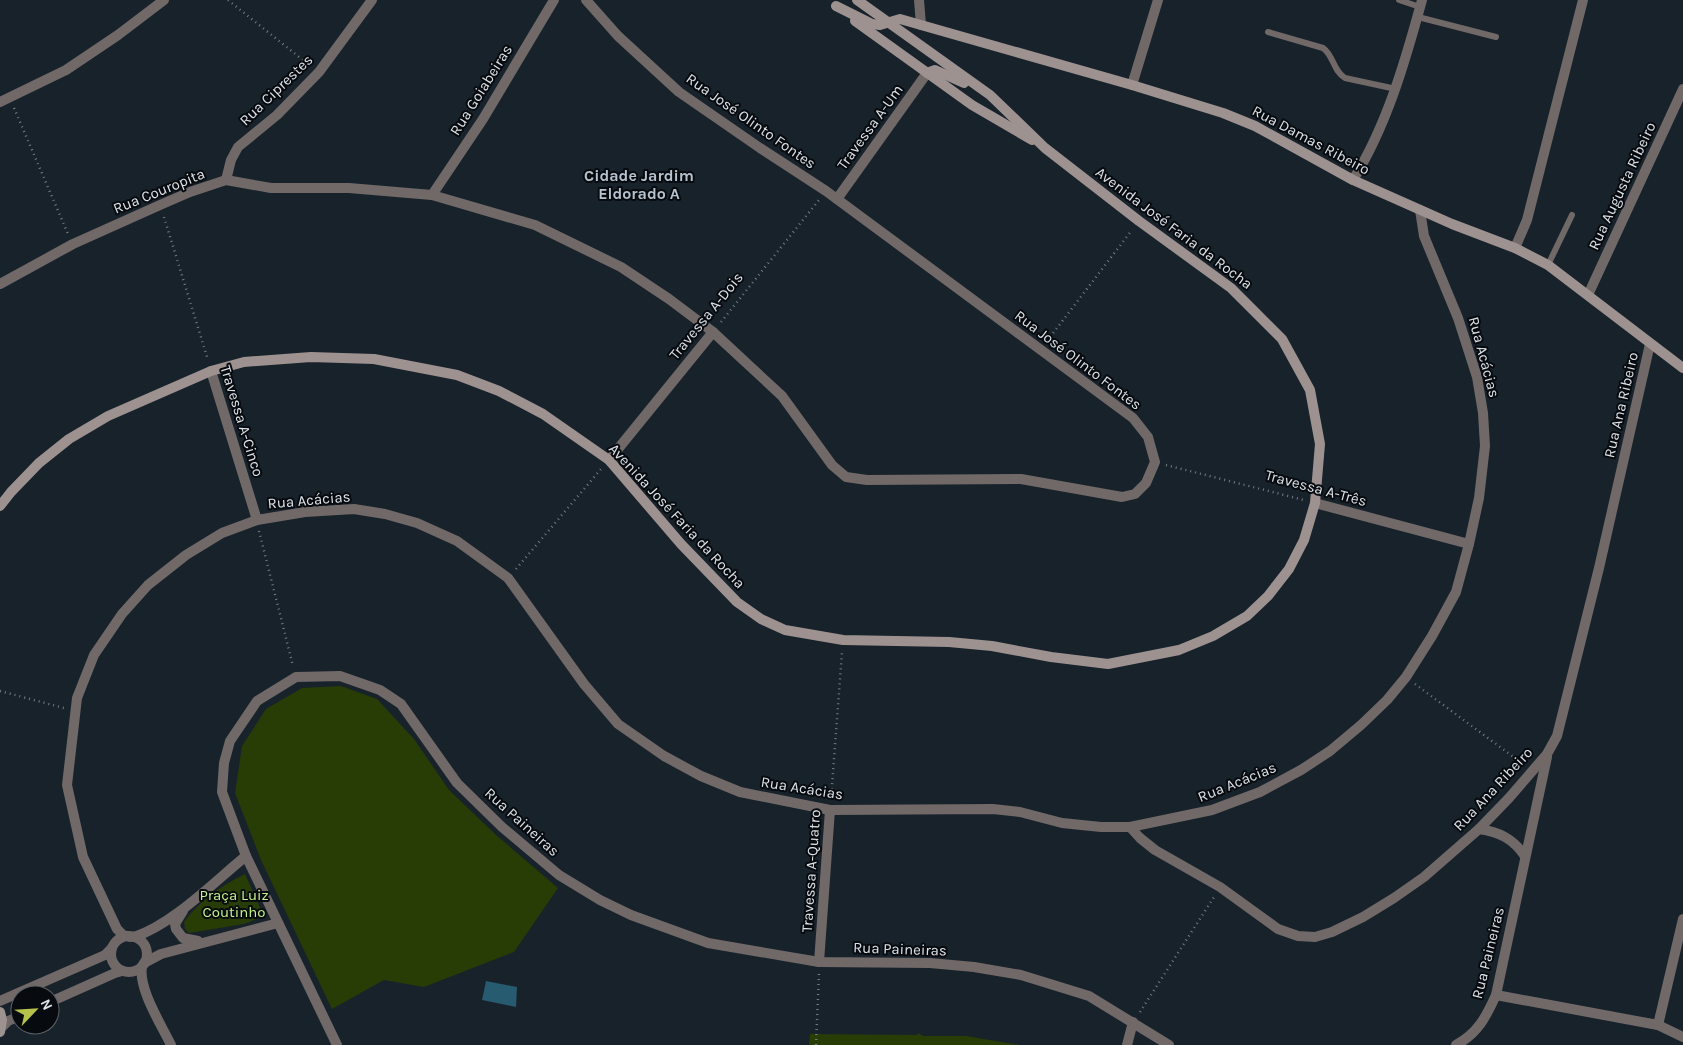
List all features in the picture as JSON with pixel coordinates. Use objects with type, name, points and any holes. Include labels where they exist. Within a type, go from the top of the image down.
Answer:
[{"type":"street","points":[[5,99],[66,70],[118,35],[164,0]]},
{"type":"street","name":"Rua Ciprestes","points":[[226,180],[231,160],[238,147],[277,115],[319,72],[372,0]]},
{"type":"street","name":"Rua Goiabeiras","points":[[432,195],[483,118],[554,0]]},
{"type":"street","name":"Rua José Olinto Fontes","points":[[586,0],[618,36],[679,92],[826,191],[1133,418],[1148,437],[1155,462]]},
{"type":"street","name":"Avenida José Faria da Rocha","points":[[0,506],[39,463],[70,439],[108,416],[211,371],[244,362],[312,357],[374,360],[457,375],[498,391],[544,414],[609,460],[681,544],[737,602],[761,619],[785,630],[843,640],[950,642],[992,646],[1051,657],[1108,664],[1179,650],[1213,636],[1247,616],[1268,596],[1289,569],[1304,540],[1316,504],[1320,444],[1310,390],[1282,339],[1231,288],[1138,221],[1046,148],[990,96],[857,0]]},
{"type":"street","points":[[920,0],[921,24]]},
{"type":"street","points":[[1132,85],[1158,0]]},
{"type":"street","points":[[1515,248],[1526,220],[1583,0]]},
{"type":"street","name":"Avenida José Faria da Rocha","points":[[832,3],[874,36],[972,105],[1046,148]]},
{"type":"street","name":"Rua Damas Ribeiro","points":[[832,3],[872,24],[880,25],[900,19],[921,24],[1132,85],[1223,113],[1255,126],[1353,180],[1420,210],[1515,248],[1548,265],[1683,368]]},
{"type":"street","points":[[1353,180],[1364,162],[1396,89],[1420,8]]},
{"type":"street","points":[[927,73],[935,70],[990,96]]},
{"type":"street","name":"Travessa A-Um","points":[[837,199],[927,73]]},
{"type":"street","name":"Rua Augusta Ribeiro","points":[[1588,295],[1683,90]]},
{"type":"street","name":"Rua Couropita","points":[[0,284],[73,244],[190,192],[226,180],[271,188],[349,188],[432,195]]},
{"type":"street","points":[[432,195],[535,225],[621,267],[669,299],[713,332],[782,396],[832,465],[846,477],[867,480],[1021,479],[1122,497],[1135,494],[1146,483],[1155,462]]},
{"type":"street","name":"Rua Acácias","points":[[132,937],[123,935],[114,922],[82,857],[67,786],[77,698],[94,655],[122,614],[148,585],[186,555],[222,533],[256,520],[305,512],[354,509],[385,514],[417,523],[457,540],[508,578],[584,684],[618,724],[664,756],[701,776],[740,792],[830,810],[993,809],[1020,812],[1072,824],[1130,827],[1212,810],[1260,792],[1302,770],[1330,751],[1361,726],[1387,700],[1406,677],[1432,636],[1456,592],[1479,498],[1485,446],[1483,413],[1477,377],[1458,318],[1424,236],[1420,210]]},
{"type":"street","name":"Travessa A-Dois","points":[[609,460],[713,332]]},
{"type":"street","name":"Rua Ana Ribeiro","points":[[1130,827],[1140,838],[1156,850],[1220,887],[1278,929],[1298,936],[1316,937],[1332,932],[1394,898],[1424,877],[1479,829],[1533,771],[1547,754],[1557,736],[1599,568],[1650,344]]},
{"type":"street","name":"Travessa A-Cinco","points":[[211,371],[256,520]]},
{"type":"street","name":"Travessa A-Três","points":[[1316,504],[1469,544]]},
{"type":"street","name":"Rua Paineiras","points":[[337,1045],[246,856],[222,792],[224,762],[230,741],[257,701],[296,677],[340,676],[380,690],[401,704],[457,783],[490,814],[559,875],[600,900],[631,915],[708,943],[819,962],[930,964],[974,967],[1021,975],[1089,996],[1169,1045]]},
{"type":"street","name":"Rua Paineiras","points":[[1456,1045],[1463,1041],[1483,1021],[1496,995],[1547,754]]},
{"type":"street","name":"Travessa A-Quatro","points":[[819,962],[830,810]]},
{"type":"street","points":[[1479,829],[1493,831],[1506,836],[1517,844],[1525,856]]},
{"type":"street","points":[[0,1001],[105,955],[121,939],[150,930],[187,906],[246,856]]},
{"type":"street","points":[[187,906],[175,924],[176,929],[183,938],[206,942]]},
{"type":"street","points":[[1658,1025],[1683,918]]},
{"type":"street","name":"Rua Acácias","points":[[113,947],[116,936],[114,922]]},
{"type":"street","points":[[60,998],[115,973],[133,972],[161,954],[278,923]]},
{"type":"street","points":[[132,937],[139,940],[145,947],[147,956],[141,978],[171,1045]]},
{"type":"street","points":[[113,947],[111,956],[113,963],[137,980],[146,992]]},
{"type":"street","points":[[1496,995],[1658,1025],[1683,1037]]},
{"type":"street","points":[[0,1012],[1,1029]]},
{"type":"street","points":[[1,1029],[10,1020]]},
{"type":"street","points":[[1127,1045],[1133,1022]]},
{"type":"lane","points":[[1399,0],[1496,37]]},
{"type":"lane","points":[[1268,32],[1324,48],[1329,52],[1339,75],[1345,78],[1396,89]]},
{"type":"lane","points":[[1548,265],[1572,215]]},
{"type":"path","points":[[228,0],[319,72]]},
{"type":"path","points":[[5,99],[73,244]]},
{"type":"path","name":"Travessa A-Dois","points":[[713,332],[826,191]]},
{"type":"path","name":"Travessa A-Cinco","points":[[160,205],[211,371]]},
{"type":"path","points":[[1040,350],[1138,221]]},
{"type":"path","points":[[508,578],[609,460]]},
{"type":"path","name":"Travessa A-Três","points":[[1155,462],[1316,504]]},
{"type":"path","points":[[256,520],[296,677]]},
{"type":"path","name":"Travessa A-Quatro","points":[[830,810],[843,640]]},
{"type":"path","points":[[1406,677],[1533,771]]},
{"type":"path","points":[[0,691],[76,711]]},
{"type":"path","points":[[1133,1022],[1220,887]]},
{"type":"path","points":[[816,1045],[819,962]]},
{"type":"green space","points":[[341,686],[377,699],[414,739],[449,790],[495,834],[558,888],[514,952],[424,987],[384,980],[332,1009],[261,860],[235,793],[242,746],[266,709],[302,688]]},
{"type":"green space","name":"Praça Luiz Coutinho","points":[[245,874],[264,916],[244,924],[189,933],[185,929],[184,922],[204,900],[228,883]]},
{"type":"green space","points":[[918,1033],[923,1036],[966,1036],[1020,1045],[809,1045],[810,1034],[917,1035]]},
{"type":"water","points":[[486,981],[517,987],[516,1007],[482,1000]]},
{"type":"district","name":"Cidade Jardim Eldorado A","points":[[639,184]]}]
